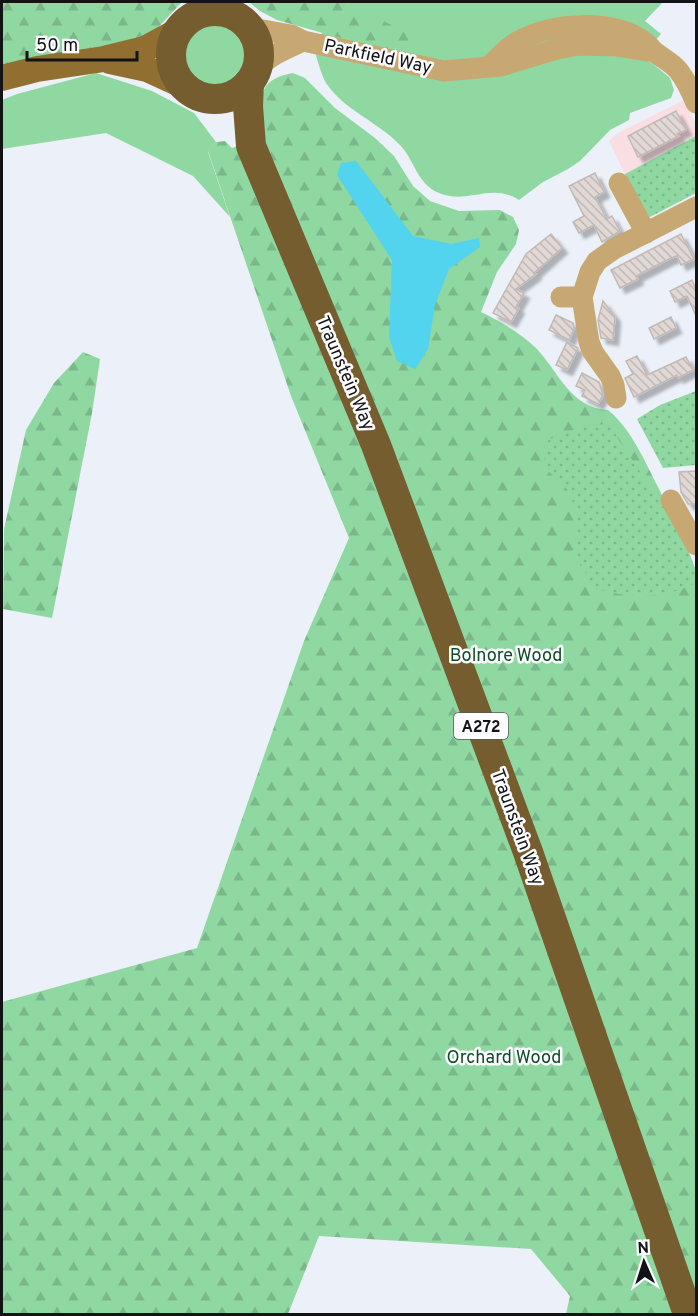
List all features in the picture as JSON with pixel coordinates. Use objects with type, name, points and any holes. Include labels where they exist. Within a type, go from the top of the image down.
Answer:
[{"type":"highway","points":[[212,10],[240,16],[257,41],[259,56],[253,76],[230,96],[196,92],[175,74],[171,60],[171,46],[186,18],[212,10]]},
{"type":"highway","name":"Traunstein Way","points":[[251,146],[248,106],[253,76]]},
{"type":"highway","name":"Traunstein Way","points":[[196,92],[227,116],[251,146],[381,456],[528,852],[688,1314]]},
{"type":"main road","points":[[2,78],[37,69],[104,59],[145,49],[186,18]]},
{"type":"main road","points":[[104,59],[147,69],[196,92]]},
{"type":"street","name":"Parkfield Way","points":[[240,16],[303,41],[444,71],[489,66],[519,40],[549,30],[568,26],[610,28],[646,43],[677,69],[696,102]]},
{"type":"street","name":"Parkfield Way","points":[[253,76],[269,57],[303,41]]},
{"type":"street","points":[[619,183],[646,233]]},
{"type":"street","points":[[616,398],[610,376],[593,352],[589,342],[586,321],[571,297],[597,261],[614,249],[695,212]]},
{"type":"street","points":[[671,500],[696,545]]},
{"type":"shaded area","points":[[684,100],[696,125],[696,136],[625,174],[609,141],[618,133]]},
{"type":"green space","points":[[2,2],[182,2],[150,36],[111,48],[2,66]]},
{"type":"green space","points":[[249,2],[344,2],[412,35],[412,55],[277,20]]},
{"type":"green space","points":[[344,2],[663,2],[645,21],[661,34],[654,42],[447,64],[321,37],[322,32],[344,39],[348,4]]},
{"type":"green space","points":[[214,20],[227,23],[239,30],[246,42],[249,55],[246,68],[239,80],[227,87],[214,90],[201,87],[189,80],[182,68],[179,55],[182,42],[189,30],[201,23]]},
{"type":"green space","points":[[315,52],[414,74],[575,52],[640,57],[652,63],[670,78],[674,90],[671,98],[630,113],[629,120],[610,130],[580,161],[543,182],[519,200],[499,193],[450,196],[439,193],[426,184],[400,145],[334,93],[324,79]]},
{"type":"green space","points":[[96,73],[152,91],[194,113],[216,142],[208,152],[230,217],[193,176],[106,133],[2,149],[2,100]]},
{"type":"green space","points":[[293,73],[305,78],[335,108],[375,138],[394,156],[413,186],[430,201],[459,211],[500,210],[513,217],[519,230],[516,244],[497,272],[481,312],[523,337],[544,357],[575,396],[595,408],[608,410],[624,427],[637,446],[658,487],[696,571],[696,1314],[566,1314],[570,1296],[531,1249],[319,1236],[288,1314],[2,1314],[2,1002],[197,948],[304,641],[349,538],[291,396],[208,151],[216,142],[225,141],[232,148],[261,137],[261,104],[265,88],[280,76]]},
{"type":"green space","points":[[696,136],[696,193],[648,218],[625,174]]},
{"type":"green space","points":[[83,352],[100,359],[92,413],[52,618],[3,609],[4,529],[26,430],[54,383]]},
{"type":"green space","points":[[696,391],[696,465],[663,468],[637,419],[660,405]]},
{"type":"green space","points":[[608,423],[684,539],[696,571],[696,583],[683,589],[646,596],[621,594],[594,588],[576,555],[574,505],[567,489],[544,467],[544,443],[563,432]]},
{"type":"water","points":[[356,161],[413,236],[451,244],[479,238],[480,247],[449,269],[435,305],[428,349],[415,369],[397,361],[389,337],[392,260],[337,175],[341,163]]},
{"type":"building","points":[[676,111],[686,130],[638,157],[628,136]]},
{"type":"building","points":[[595,173],[604,192],[595,197],[607,219],[612,216],[620,231],[602,242],[594,225],[579,233],[573,222],[584,216],[569,186]]},
{"type":"building","points":[[551,234],[562,248],[534,273],[536,274],[516,289],[524,293],[511,322],[493,313],[526,254]]},
{"type":"building","points":[[681,234],[694,259],[681,265],[677,256],[669,259],[636,276],[638,279],[620,288],[611,270]]},
{"type":"building","points":[[692,280],[696,290],[696,316],[687,296],[675,302],[670,291]]},
{"type":"building","points":[[603,301],[615,317],[613,340],[601,338],[598,320]]},
{"type":"building","points":[[556,315],[573,323],[574,329],[569,340],[549,330]]},
{"type":"building","points":[[671,317],[676,328],[654,339],[649,328]]},
{"type":"building","points":[[567,342],[578,348],[567,370],[556,365]]},
{"type":"building","points":[[637,356],[647,375],[686,357],[693,370],[678,378],[677,375],[634,397],[625,378],[633,374],[626,361]]},
{"type":"building","points":[[582,373],[599,382],[603,395],[598,404],[582,396],[585,390],[576,386]]},
{"type":"building","points":[[696,471],[696,504],[688,504],[681,492],[679,472]]},
{"type":"park label","name":"Bolnore Wood","points":[[506,655]]},
{"type":"park label","name":"Orchard Wood","points":[[504,1057]]}]
